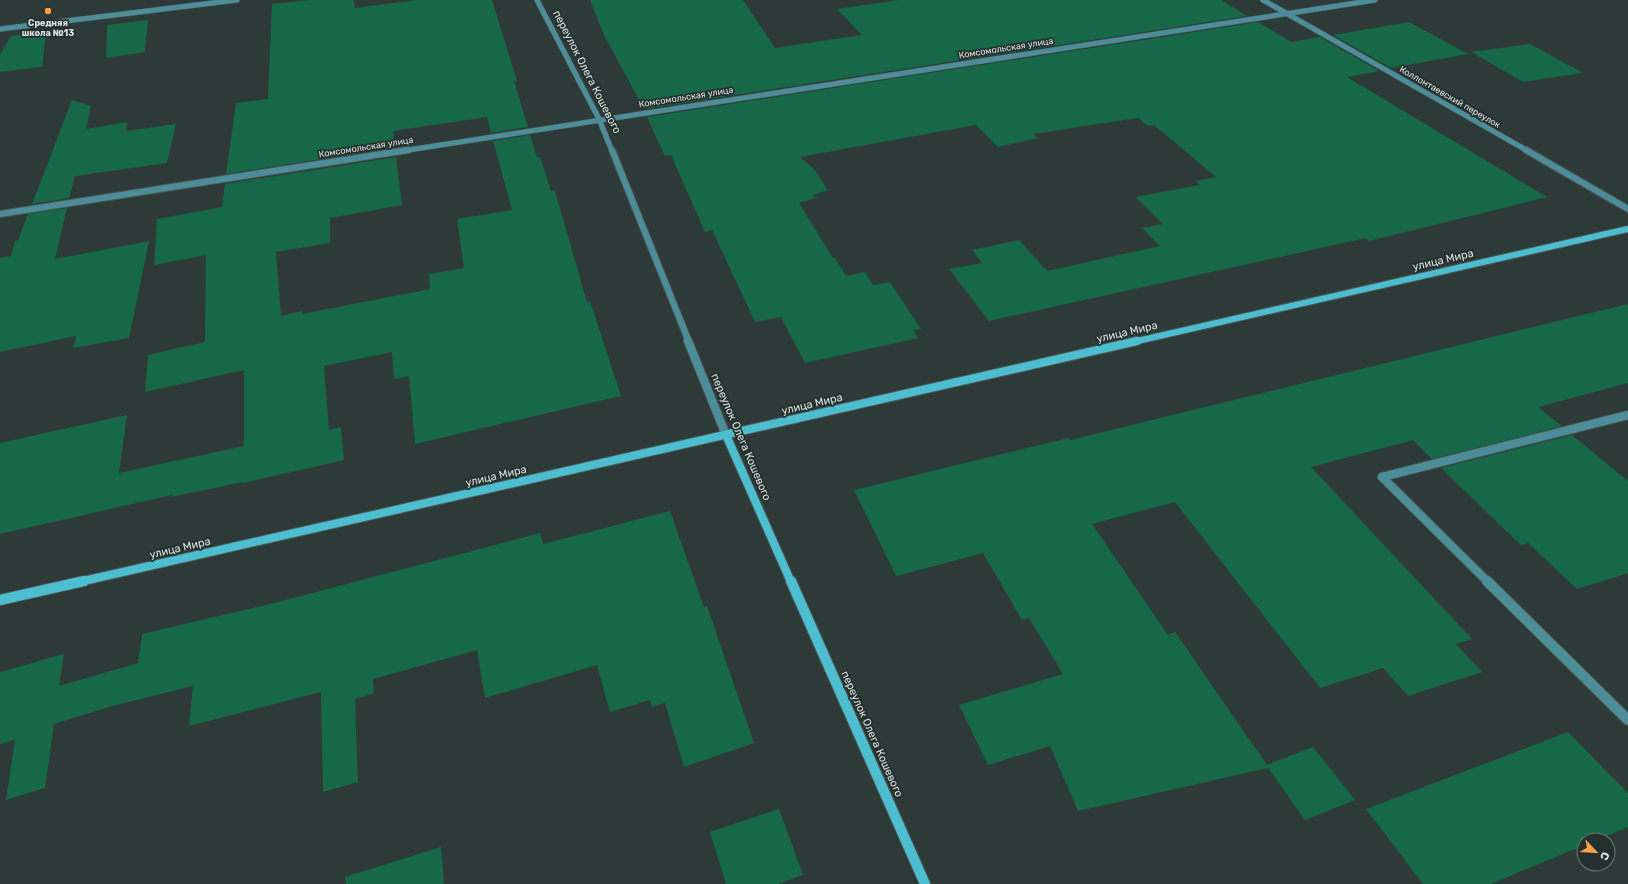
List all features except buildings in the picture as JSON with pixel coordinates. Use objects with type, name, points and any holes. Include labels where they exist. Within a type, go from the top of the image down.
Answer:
[{"type":"street","points":[[0,29],[237,0]]},
{"type":"street","name":"переулок Олега Кошевого","points":[[536,0],[599,119],[726,435],[925,884]]},
{"type":"street","name":"Коллонтаевский переулок","points":[[1263,0],[1628,209]]},
{"type":"street","name":"Комсомольская улица","points":[[0,214],[599,119],[1375,0]]},
{"type":"street","name":"улица Мира","points":[[0,600],[1628,229]]},
{"type":"street","points":[[1628,415],[1382,477],[1628,720]]},
{"type":"place","name":"Средняя школа №13","points":[[48,11]]}]
